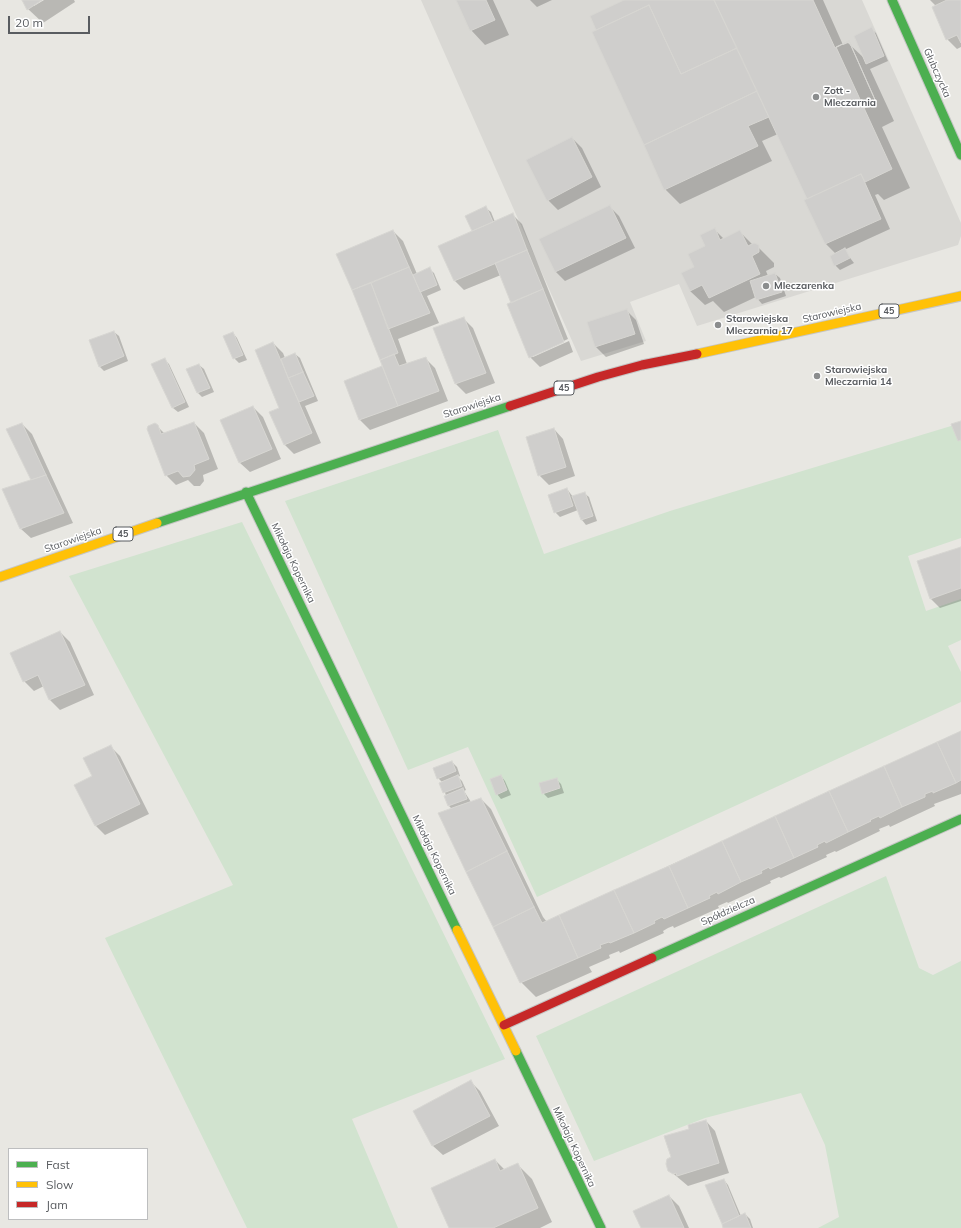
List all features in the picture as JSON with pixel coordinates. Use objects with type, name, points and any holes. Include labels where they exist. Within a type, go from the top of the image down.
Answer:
[{"type":"street","name":"Głubczycka","points":[[892,0],[961,155]]},
{"type":"street","name":"Starowiejska","points":[[0,577],[246,492],[463,420],[627,369],[730,348],[961,296]]},
{"type":"street","name":"Mikołaja Kopernika","points":[[246,492],[601,1228]]},
{"type":"street","name":"Spółdzielcza","points":[[504,1025],[961,819]]},
{"type":"shaded area","points":[[421,0],[862,0],[961,223],[961,236],[958,245],[697,326],[679,284],[630,302],[646,341],[581,361]]},
{"type":"green space","points":[[961,423],[961,538],[908,556],[926,611],[961,599],[961,640],[948,646],[961,672],[961,702],[537,897],[468,747],[408,770],[285,501],[498,430],[544,554],[670,511]]},
{"type":"green space","points":[[242,522],[505,1059],[352,1119],[398,1228],[247,1228],[105,938],[233,885],[69,576]]},
{"type":"green space","points":[[886,876],[919,968],[933,975],[961,961],[961,1228],[818,1228],[839,1217],[825,1145],[801,1093],[705,1118],[594,1161],[536,1036]]},
{"type":"building","points":[[22,0],[42,0],[27,10]]},
{"type":"building","points":[[456,0],[486,0],[495,20],[470,31]]},
{"type":"building","points":[[624,0],[714,0],[737,48],[681,74],[649,5],[596,30],[590,16]]},
{"type":"building","name":"Zott - Mleczarnia","points":[[714,0],[813,0],[835,48],[849,41],[876,102],[864,108],[892,169],[865,182],[861,174],[807,199]]},
{"type":"building","points":[[947,0],[961,0],[961,43],[957,35],[946,40],[932,7]]},
{"type":"building","points":[[649,5],[681,74],[737,48],[757,91],[644,145],[592,32]]},
{"type":"building","points":[[872,27],[884,56],[866,64],[854,36]]},
{"type":"building","points":[[849,41],[876,102],[864,108],[836,47]]},
{"type":"building","points":[[757,91],[769,117],[748,126],[758,146],[664,190],[644,145]]},
{"type":"building","points":[[572,137],[592,177],[547,201],[526,160]]},
{"type":"building","points":[[861,174],[881,219],[825,244],[804,200]]},
{"type":"building","points":[[610,205],[626,238],[555,272],[539,239]]},
{"type":"building","points":[[486,206],[493,222],[472,231],[465,216]]},
{"type":"building","points":[[513,213],[527,250],[454,281],[438,246]]},
{"type":"building","points":[[715,228],[720,240],[740,230],[748,246],[754,243],[759,245],[759,252],[752,256],[760,274],[709,298],[702,285],[690,291],[681,273],[694,267],[688,254],[705,246],[700,235]]},
{"type":"building","points":[[393,230],[409,267],[352,290],[336,254]]},
{"type":"building","points":[[845,248],[850,258],[834,266],[830,256]]},
{"type":"building","points":[[527,250],[543,289],[511,303],[495,263]]},
{"type":"building","points":[[409,267],[430,313],[388,329],[371,283]]},
{"type":"building","points":[[430,267],[437,285],[420,292],[413,275]]},
{"type":"building","name":"Mleczarenka","points":[[775,273],[782,292],[756,300],[750,281]]},
{"type":"building","points":[[371,283],[398,353],[380,360],[352,290]]},
{"type":"building","points":[[543,289],[564,342],[529,358],[507,304]]},
{"type":"building","points":[[627,309],[635,334],[595,347],[587,322]]},
{"type":"building","points":[[464,317],[486,373],[455,384],[433,328]]},
{"type":"building","points":[[114,331],[124,356],[99,367],[89,340]]},
{"type":"building","points":[[233,332],[243,355],[233,359],[223,336]]},
{"type":"building","points":[[273,342],[312,433],[284,445],[269,412],[279,408],[255,350]]},
{"type":"building","points":[[295,353],[303,372],[288,378],[281,359]]},
{"type":"building","points":[[394,354],[399,366],[426,357],[439,391],[398,406],[380,360]]},
{"type":"building","points":[[165,358],[185,402],[172,408],[151,364]]},
{"type":"building","points":[[199,364],[210,388],[197,393],[186,369]]},
{"type":"building","points":[[382,366],[398,406],[359,420],[344,381]]},
{"type":"building","points":[[303,372],[314,396],[299,402],[288,378]]},
{"type":"building","points":[[253,406],[272,449],[239,463],[220,420]]},
{"type":"building","points":[[961,421],[961,440],[958,441],[951,424]]},
{"type":"building","points":[[194,422],[209,459],[194,465],[195,470],[190,476],[183,477],[178,471],[165,476],[147,429],[148,426],[155,423],[158,425],[161,434]]},
{"type":"building","points":[[22,423],[46,475],[31,480],[6,429]]},
{"type":"building","points":[[554,428],[566,467],[538,476],[526,437]]},
{"type":"building","points":[[46,475],[64,513],[20,529],[2,489]]},
{"type":"building","points":[[567,488],[573,506],[554,513],[548,495]]},
{"type":"building","points":[[585,492],[593,516],[581,520],[572,496]]},
{"type":"building","points":[[961,547],[961,588],[930,599],[917,561]]},
{"type":"building","points":[[60,631],[85,685],[49,700],[38,675],[23,682],[10,653]]},
{"type":"building","points":[[961,731],[961,780],[956,783],[937,742]]},
{"type":"building","points":[[937,742],[956,783],[933,793],[933,791],[925,794],[925,797],[902,807],[884,766]]},
{"type":"building","points":[[111,745],[140,804],[95,826],[74,785],[92,776],[83,758]]},
{"type":"building","points":[[452,761],[456,771],[437,779],[433,768]]},
{"type":"building","points":[[884,766],[902,807],[880,818],[879,816],[870,820],[871,821],[848,832],[829,791]]},
{"type":"building","points":[[458,775],[462,786],[443,793],[439,783]]},
{"type":"building","points":[[501,775],[507,790],[496,795],[490,779]]},
{"type":"building","points":[[557,778],[560,788],[542,794],[539,783]]},
{"type":"building","points":[[463,788],[467,799],[448,806],[444,796]]},
{"type":"building","points":[[829,791],[848,832],[826,843],[825,841],[817,845],[818,847],[794,858],[775,816]]},
{"type":"building","points":[[481,798],[507,851],[466,872],[438,813]]},
{"type":"building","points":[[775,816],[794,858],[770,869],[769,867],[761,871],[762,873],[741,882],[722,841]]},
{"type":"building","points":[[722,841],[741,882],[718,894],[717,892],[709,896],[710,898],[688,908],[669,866]]},
{"type":"building","points":[[507,851],[534,907],[493,927],[466,872]]},
{"type":"building","points":[[669,866],[688,908],[664,919],[662,917],[654,921],[655,923],[634,933],[614,890]]},
{"type":"building","points":[[614,890],[634,933],[610,943],[600,945],[601,948],[578,958],[559,915]]},
{"type":"building","points":[[534,907],[542,923],[559,915],[578,958],[520,983],[493,927]]},
{"type":"building","points":[[471,1080],[490,1116],[432,1146],[413,1111]]},
{"type":"building","points":[[706,1120],[719,1163],[677,1176],[676,1173],[673,1174],[668,1171],[666,1164],[667,1159],[671,1157],[664,1136],[689,1129],[688,1125]]},
{"type":"building","points":[[495,1159],[500,1171],[518,1163],[538,1208],[493,1228],[449,1228],[431,1188]]},
{"type":"building","points":[[724,1179],[739,1216],[722,1224],[705,1185]]},
{"type":"building","points":[[669,1195],[684,1228],[641,1228],[633,1211]]},
{"type":"building","points":[[745,1213],[751,1228],[723,1228],[722,1224]]},
{"type":"traffic: fast","points":[[892,0],[961,155]]},
{"type":"traffic: fast","points":[[157,523],[510,406]]},
{"type":"traffic: fast","points":[[246,492],[457,930]]},
{"type":"traffic: fast","points":[[652,958],[961,819]]},
{"type":"traffic: fast","points":[[516,1051],[601,1228]]},
{"type":"traffic: slow","points":[[697,354],[961,296]]},
{"type":"traffic: slow","points":[[0,577],[157,523]]},
{"type":"traffic: slow","points":[[457,930],[516,1051]]},
{"type":"traffic: jam","points":[[510,406],[598,377],[642,365],[697,354]]},
{"type":"traffic: jam","points":[[504,1025],[652,958]]},
{"type":"place","name":"Zott - Mleczarnia","points":[[816,97]]},
{"type":"place","name":"Mleczarenka","points":[[766,286]]},
{"type":"place","name":"Starowiejska Mleczarnia 17","points":[[718,325]]},
{"type":"place","name":"Starowiejska Mleczarnia 14","points":[[817,376]]}]
